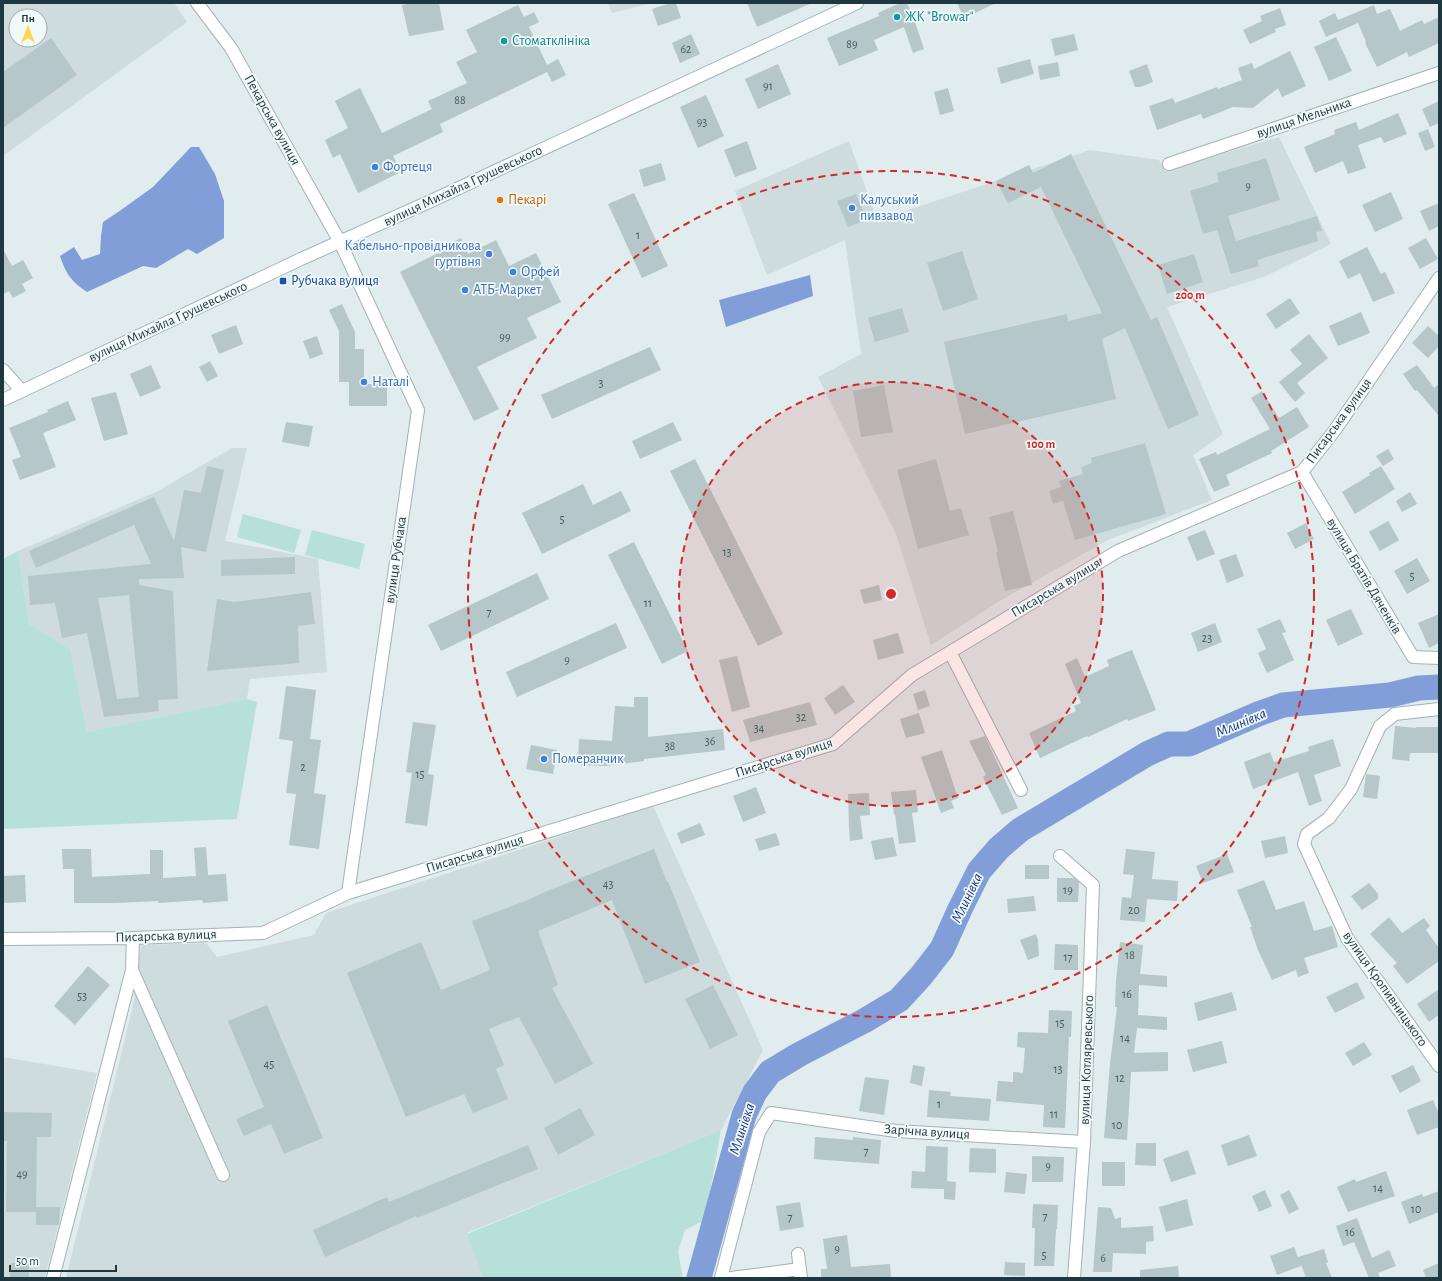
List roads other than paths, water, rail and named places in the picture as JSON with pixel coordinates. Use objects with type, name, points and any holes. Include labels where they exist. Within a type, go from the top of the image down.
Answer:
[{"type":"street","name":"Пекарська вулиця","points":[[197,3],[231,48],[340,242]]},
{"type":"street","name":"вулиця Михайла Грушевського","points":[[3,400],[225,294],[431,201],[857,3]]},
{"type":"street","name":"вулиця Мельника","points":[[1169,164],[1439,73]]},
{"type":"street","name":"вулиця Рубчака","points":[[340,242],[418,410],[348,893]]},
{"type":"street","name":"Писарська вулиця","points":[[3,939],[133,938],[263,933],[348,893],[833,744],[912,675],[1118,551],[1302,472],[1335,430],[1439,278]]},
{"type":"street","points":[[3,370],[22,391]]},
{"type":"street","name":"вулиця Братів Дяченків","points":[[1302,472],[1413,657],[1439,658]]},
{"type":"street","points":[[950,652],[1020,790]]},
{"type":"street","name":"вулиця Кропивницького","points":[[1439,709],[1395,714],[1380,726],[1351,789],[1329,818],[1307,834],[1304,844],[1347,938],[1439,1066]]},
{"type":"street","name":"вулиця Котляревського","points":[[1060,856],[1093,885],[1084,1142],[1074,1278]]},
{"type":"street","points":[[53,1278],[132,970],[133,938]]},
{"type":"street","points":[[132,970],[224,1175]]},
{"type":"street","name":"Зарічна вулиця","points":[[721,1278],[759,1132],[771,1113],[896,1131],[1084,1142]]},
{"type":"street","points":[[731,1278],[801,1273],[798,1254]]},
{"type":"water","points":[[191,147],[199,147],[215,174],[224,201],[224,238],[197,254],[188,249],[156,268],[143,266],[87,292],[81,288],[73,281],[64,268],[60,256],[74,247],[82,260],[100,254],[103,222],[153,187]]},
{"type":"water","points":[[810,275],[813,296],[726,327],[719,300]]},
{"type":"waterway","name":"Млинівка","points":[[699,1278],[744,1115],[755,1092],[770,1072],[800,1054],[864,1021],[899,1000],[921,976],[942,949],[979,871],[999,848],[1020,830],[1147,754],[1169,744],[1189,744],[1258,714],[1283,705],[1390,695],[1419,688],[1439,687]]},
{"type":"place","name":"ЖК \"Browar\"","points":[[897,17]]},
{"type":"place","name":"Стоматклініка","points":[[504,41]]},
{"type":"place","name":"Фортеця","points":[[375,167]]},
{"type":"place","name":"Пекарі","points":[[500,200]]},
{"type":"place","name":"Калуський пивзавод","points":[[852,208]]},
{"type":"place","name":"Кабельно-провідникова гуртівня","points":[[489,254]]},
{"type":"place","name":"Орфей","points":[[513,272]]},
{"type":"place","name":"Рубчака вулиця","points":[[283,281]]},
{"type":"place","name":"АТБ-Маркет","points":[[465,290]]},
{"type":"place","name":"Наталі","points":[[364,382]]},
{"type":"place","name":"Померанчик","points":[[544,759]]}]
